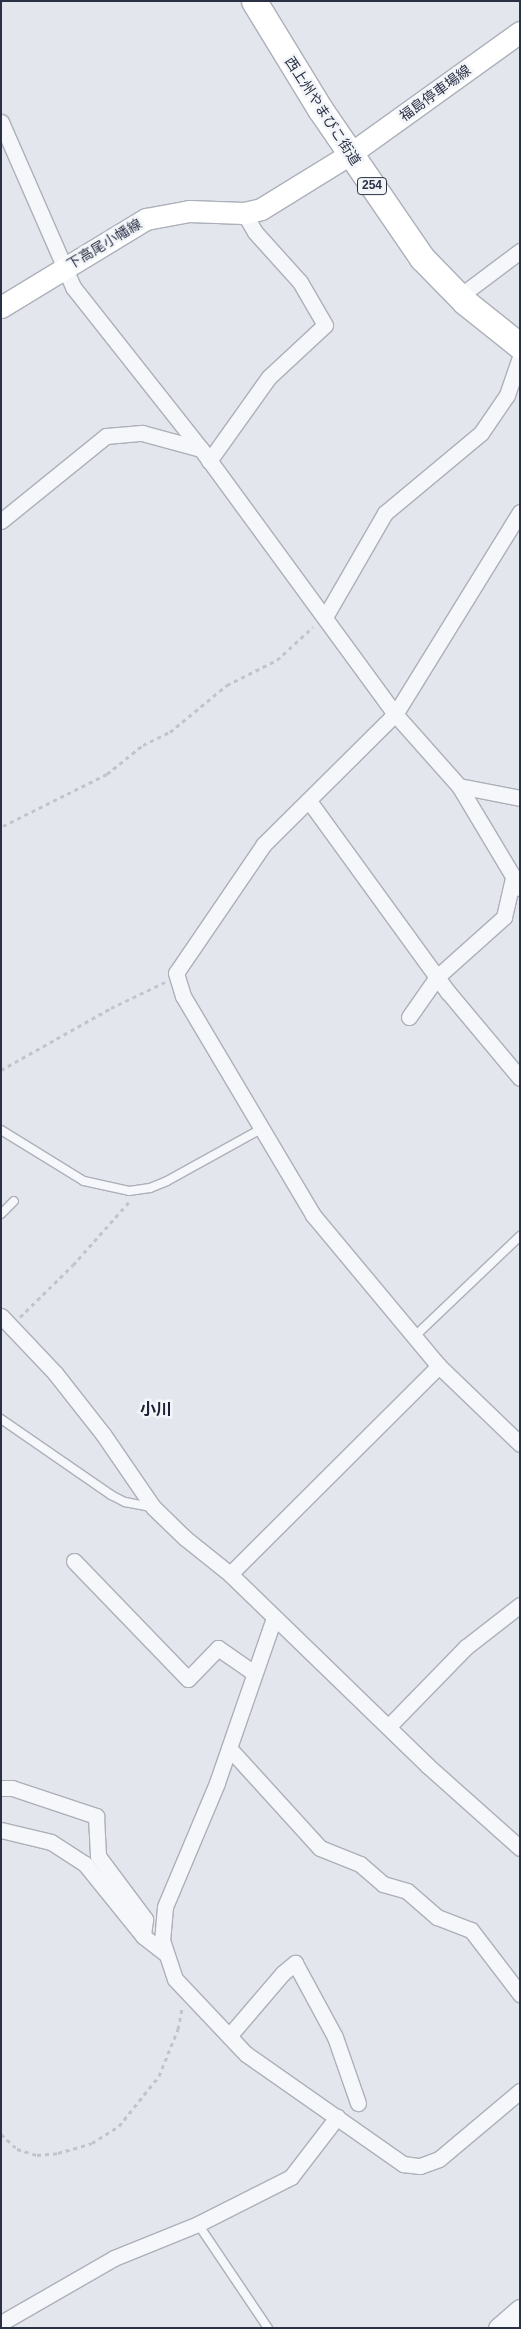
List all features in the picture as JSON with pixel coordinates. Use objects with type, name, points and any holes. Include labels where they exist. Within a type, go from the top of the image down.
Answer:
[{"type":"highway","name":"西上州やまびこ街道","points":[[254,1],[350,154],[422,258],[460,296],[520,346]]},
{"type":"main road","name":"福島停車場線","points":[[350,154],[520,32]]},
{"type":"main road","name":"下高尾小幡線","points":[[1,307],[146,219],[189,211],[244,213],[274,202],[350,154]]},
{"type":"street","points":[[1,122],[56,245],[63,269],[93,316],[205,455],[395,714],[459,786],[516,883],[504,917],[437,977],[409,1017]]},
{"type":"street","points":[[205,455],[269,377],[325,325],[300,282],[255,232],[244,213]]},
{"type":"street","points":[[460,296],[520,251]]},
{"type":"street","points":[[325,617],[385,513],[481,433],[507,395],[520,357]]},
{"type":"street","points":[[1,521],[106,436],[142,433],[205,455]]},
{"type":"street","points":[[520,512],[395,714],[264,844],[185,957],[176,973],[183,996],[306,1203],[334,1244],[439,1366],[520,1444]]},
{"type":"street","points":[[459,786],[520,798]]},
{"type":"street","points":[[309,801],[437,977],[520,1078]]},
{"type":"street","points":[[6,1321],[55,1374],[104,1434],[153,1507],[184,1538],[230,1574],[388,1727],[520,1848]]},
{"type":"street","points":[[230,1574],[439,1366]]},
{"type":"street","points":[[74,1562],[188,1679],[218,1648],[254,1674]]},
{"type":"street","points":[[388,1727],[466,1647],[520,1605]]},
{"type":"street","points":[[274,1618],[217,1783],[165,1907],[161,1928],[166,1954],[175,1979],[246,2054],[403,2164],[420,2166],[439,2160],[520,2091]]},
{"type":"street","points":[[229,1748],[320,1848],[360,1864],[383,1884],[408,1891],[437,1916],[471,1930],[520,1994]]},
{"type":"street","points":[[1,1788],[12,1788],[96,1816],[98,1856],[145,1919],[142,1936]]},
{"type":"street","points":[[1,1830],[51,1842],[85,1864],[142,1936],[166,1954]]},
{"type":"street","points":[[228,2036],[282,1973],[295,1963],[335,2037],[358,2103]]},
{"type":"street","points":[[1,2323],[114,2258],[198,2224],[291,2177],[337,2118]]},
{"type":"lane","points":[[1,1130],[84,1181],[135,1190],[167,1181],[263,1128]]},
{"type":"lane","points":[[1,1214],[14,1201]]},
{"type":"lane","points":[[415,1336],[520,1236]]},
{"type":"lane","points":[[1,1419],[111,1495],[125,1502],[153,1507]]},
{"type":"lane","points":[[198,2224],[268,2328]]},
{"type":"path","points":[[4,826],[107,774],[143,745],[170,732],[227,685],[277,660],[325,617]]},
{"type":"path","points":[[1,1070],[111,1008],[165,982],[178,980]]},
{"type":"path","points":[[6,1321],[73,1265],[129,1202],[135,1190]]},
{"type":"path","points":[[1,2134],[17,2149],[37,2154],[58,2153],[92,2143],[119,2126],[159,2076],[178,2028],[185,1990]]},
{"type":"district","name":"小川","points":[[156,1410]]}]
